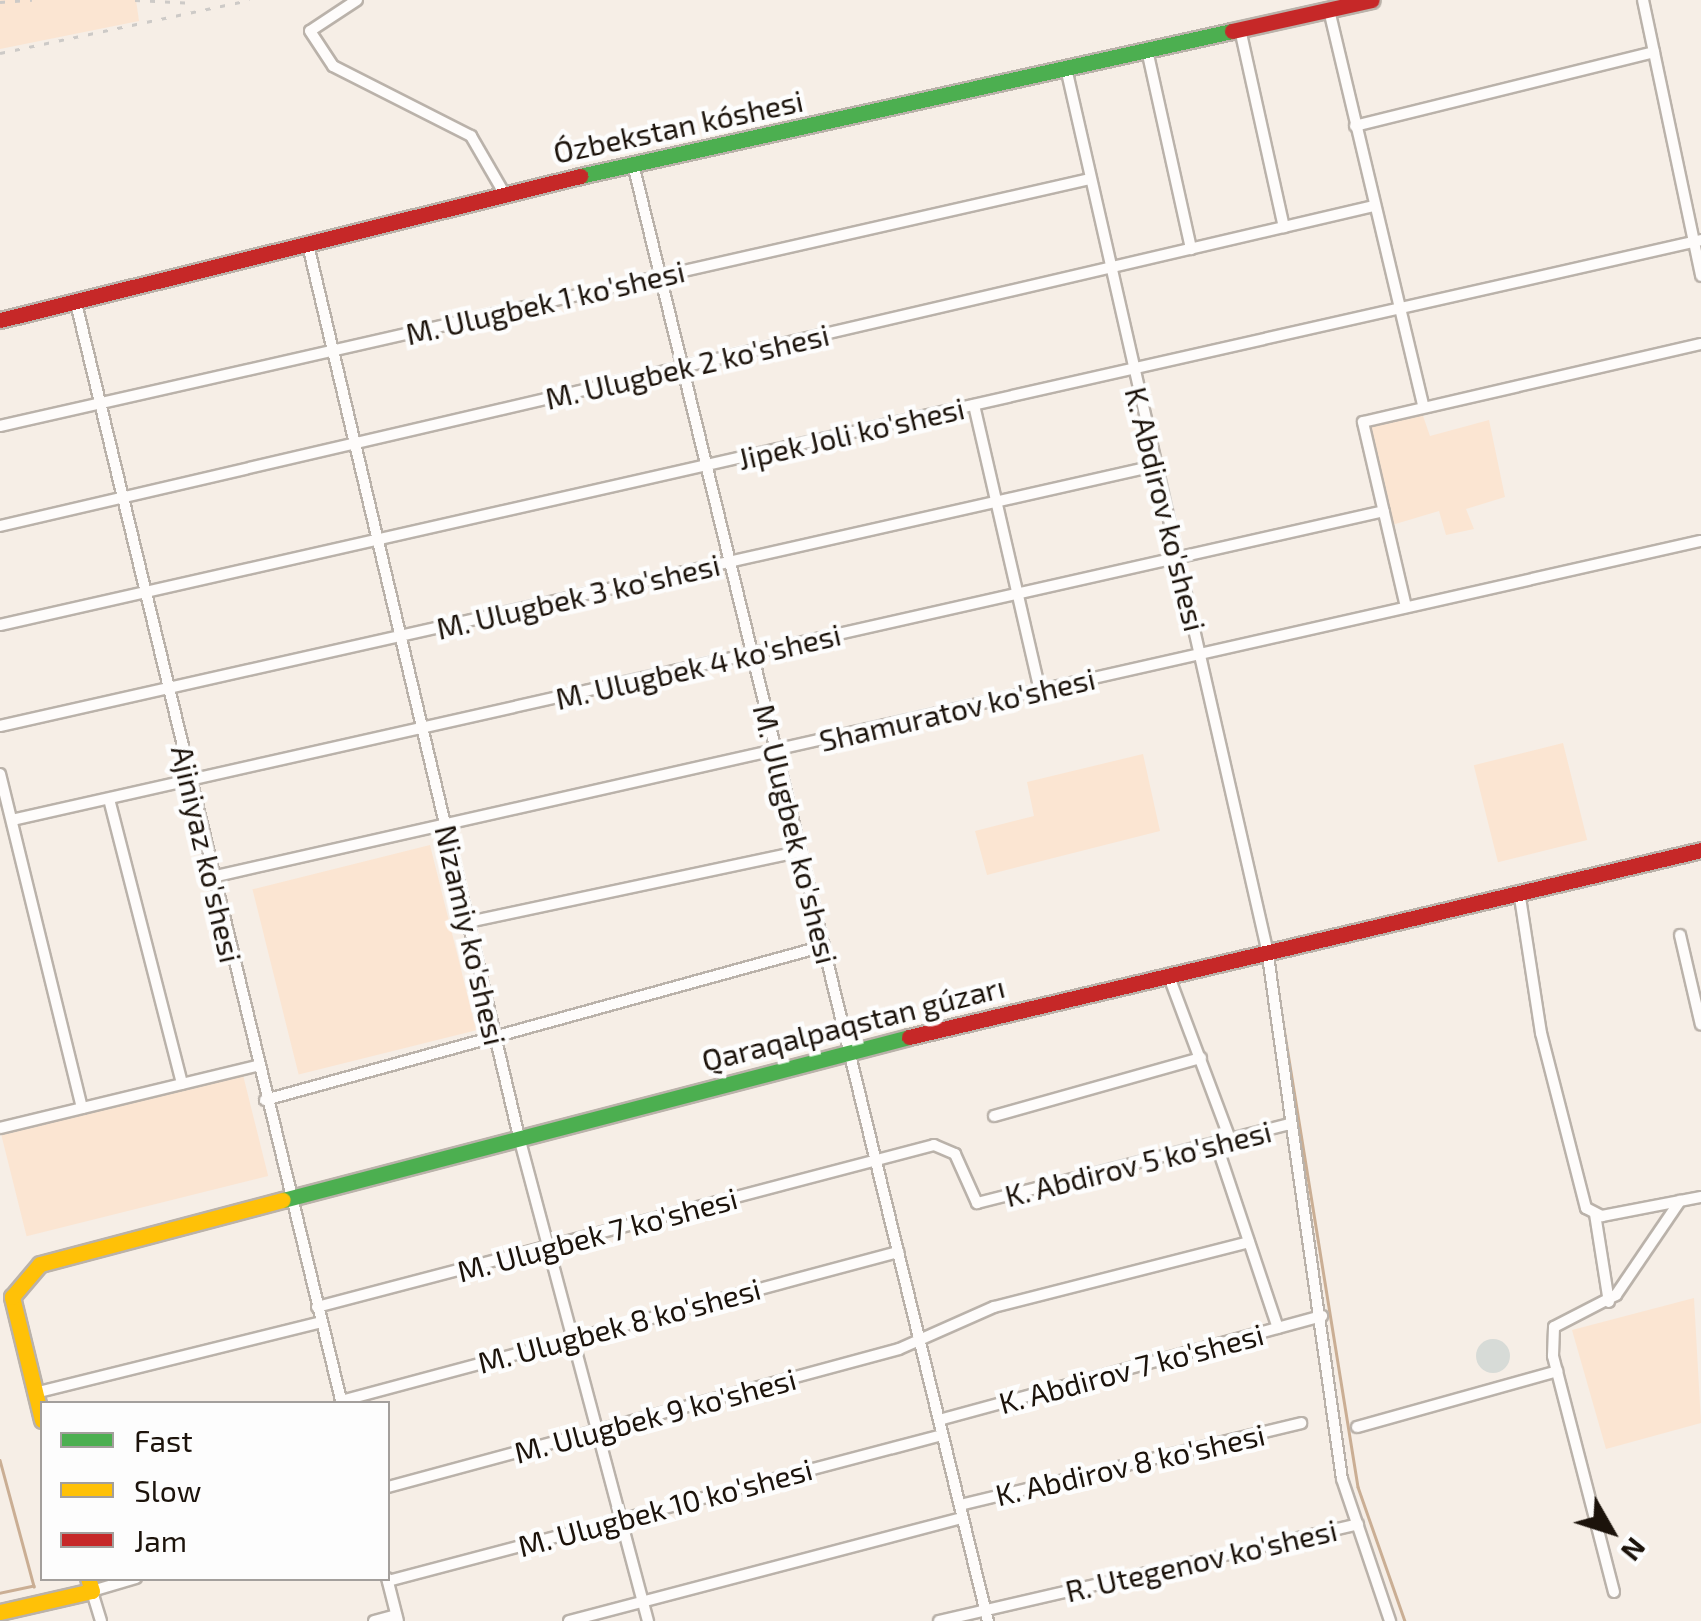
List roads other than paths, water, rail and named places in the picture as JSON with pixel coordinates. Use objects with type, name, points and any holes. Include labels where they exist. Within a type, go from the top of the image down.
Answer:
[{"type":"street","points":[[357,0],[310,31],[333,66],[471,136],[504,192]]},
{"type":"street","name":"Ózbekstan kóshesi","points":[[0,320],[308,245],[504,192],[1372,0]]},
{"type":"street","points":[[1643,0],[1697,241],[1701,276]]},
{"type":"street","points":[[1329,10],[1423,406]]},
{"type":"street","points":[[1240,30],[1284,227]]},
{"type":"street","points":[[1146,50],[1191,248]]},
{"type":"street","points":[[1355,126],[1654,52]]},
{"type":"street","name":"K. Abdirov ko'shesi","points":[[1066,68],[1267,950],[1289,1124],[1322,1316],[1342,1479],[1390,1621]]},
{"type":"street","name":"M. Ulugbek ko'shesi","points":[[634,164],[986,1615]]},
{"type":"street","name":"M. Ulugbek 1 ko'shesi","points":[[0,426],[1090,180]]},
{"type":"street","name":"M. Ulugbek 2 ko'shesi","points":[[0,526],[1374,206]]},
{"type":"street","name":"Jipek Joli ko'shesi","points":[[0,625],[1697,241]]},
{"type":"street","name":"Nizamiy ko'shesi","points":[[308,245],[519,1136],[575,1334],[648,1621]]},
{"type":"street","name":"Ajiniyaz ko'shesi","points":[[76,302],[265,1100],[342,1401]]},
{"type":"street","points":[[1406,607],[1364,422],[1701,344]]},
{"type":"street","points":[[974,404],[1040,690]]},
{"type":"street","name":"M. Ulugbek 3 ko'shesi","points":[[0,726],[1155,466]]},
{"type":"street","name":"M. Ulugbek 4 ko'shesi","points":[[12,820],[1384,511]]},
{"type":"street","name":"Shamuratov ko'shesi","points":[[212,877],[1701,540]]},
{"type":"street","points":[[0,774],[82,1108]]},
{"type":"street","points":[[110,798],[182,1084]]},
{"type":"street","name":"Qaraqalpaqstan gúzarı","points":[[34,1393],[12,1316],[25,1275],[290,1198],[848,1051],[1701,850]]},
{"type":"street","points":[[468,922],[800,851]]},
{"type":"street","points":[[1519,891],[1540,1033],[1595,1214],[1608,1302]]},
{"type":"street","points":[[1680,935],[1701,1025]]},
{"type":"street","points":[[265,1100],[824,946]]},
{"type":"street","points":[[1168,974],[1230,1140]]},
{"type":"street","points":[[994,1116],[1201,1058]]},
{"type":"street","points":[[0,1128],[257,1066]]},
{"type":"street","name":"K. Abdirov 5 ko'shesi","points":[[986,1202],[1289,1124]]},
{"type":"street","points":[[1216,1143],[1278,1328]]},
{"type":"street","name":"M. Ulugbek 7 ko'shesi","points":[[317,1307],[942,1145],[955,1154],[968,1196],[986,1202]]},
{"type":"street","points":[[1595,1214],[1701,1198]]},
{"type":"street","points":[[1614,1592],[1557,1372],[1554,1328],[1608,1302],[1680,1202]]},
{"type":"street","name":"M. Ulugbek 9 ko'shesi","points":[[390,1486],[600,1431],[918,1336],[994,1306],[1249,1242]]},
{"type":"street","name":"M. Ulugbek 8 ko'shesi","points":[[345,1401],[575,1334],[898,1252]]},
{"type":"street","name":"K. Abdirov 7 ko'shesi","points":[[939,1420],[1322,1316]]},
{"type":"street","points":[[40,1413],[34,1393],[321,1322]]},
{"type":"street","points":[[1357,1428],[1557,1372]]},
{"type":"street","name":"K. Abdirov 8 ko'shesi","points":[[960,1505],[1301,1424]]},
{"type":"street","name":"M. Ulugbek 10 ko'shesi","points":[[390,1579],[942,1435]]},
{"type":"street","points":[[569,1621],[962,1518]]},
{"type":"street","name":"R. Utegenov ko'shesi","points":[[939,1621],[986,1615],[1358,1524]]},
{"type":"street","points":[[374,1621],[397,1618],[387,1581]]},
{"type":"street","points":[[0,1612],[90,1584],[101,1621]]},
{"type":"waterway","points":[[1277,985],[1358,1487],[1405,1621]]},
{"type":"waterway","points":[[0,1460],[34,1586],[0,1593]]},
{"type":"railway","points":[[0,2],[32,0]]},
{"type":"railway","points":[[135,0],[195,3]]},
{"type":"railway","points":[[0,53],[249,0]]}]
